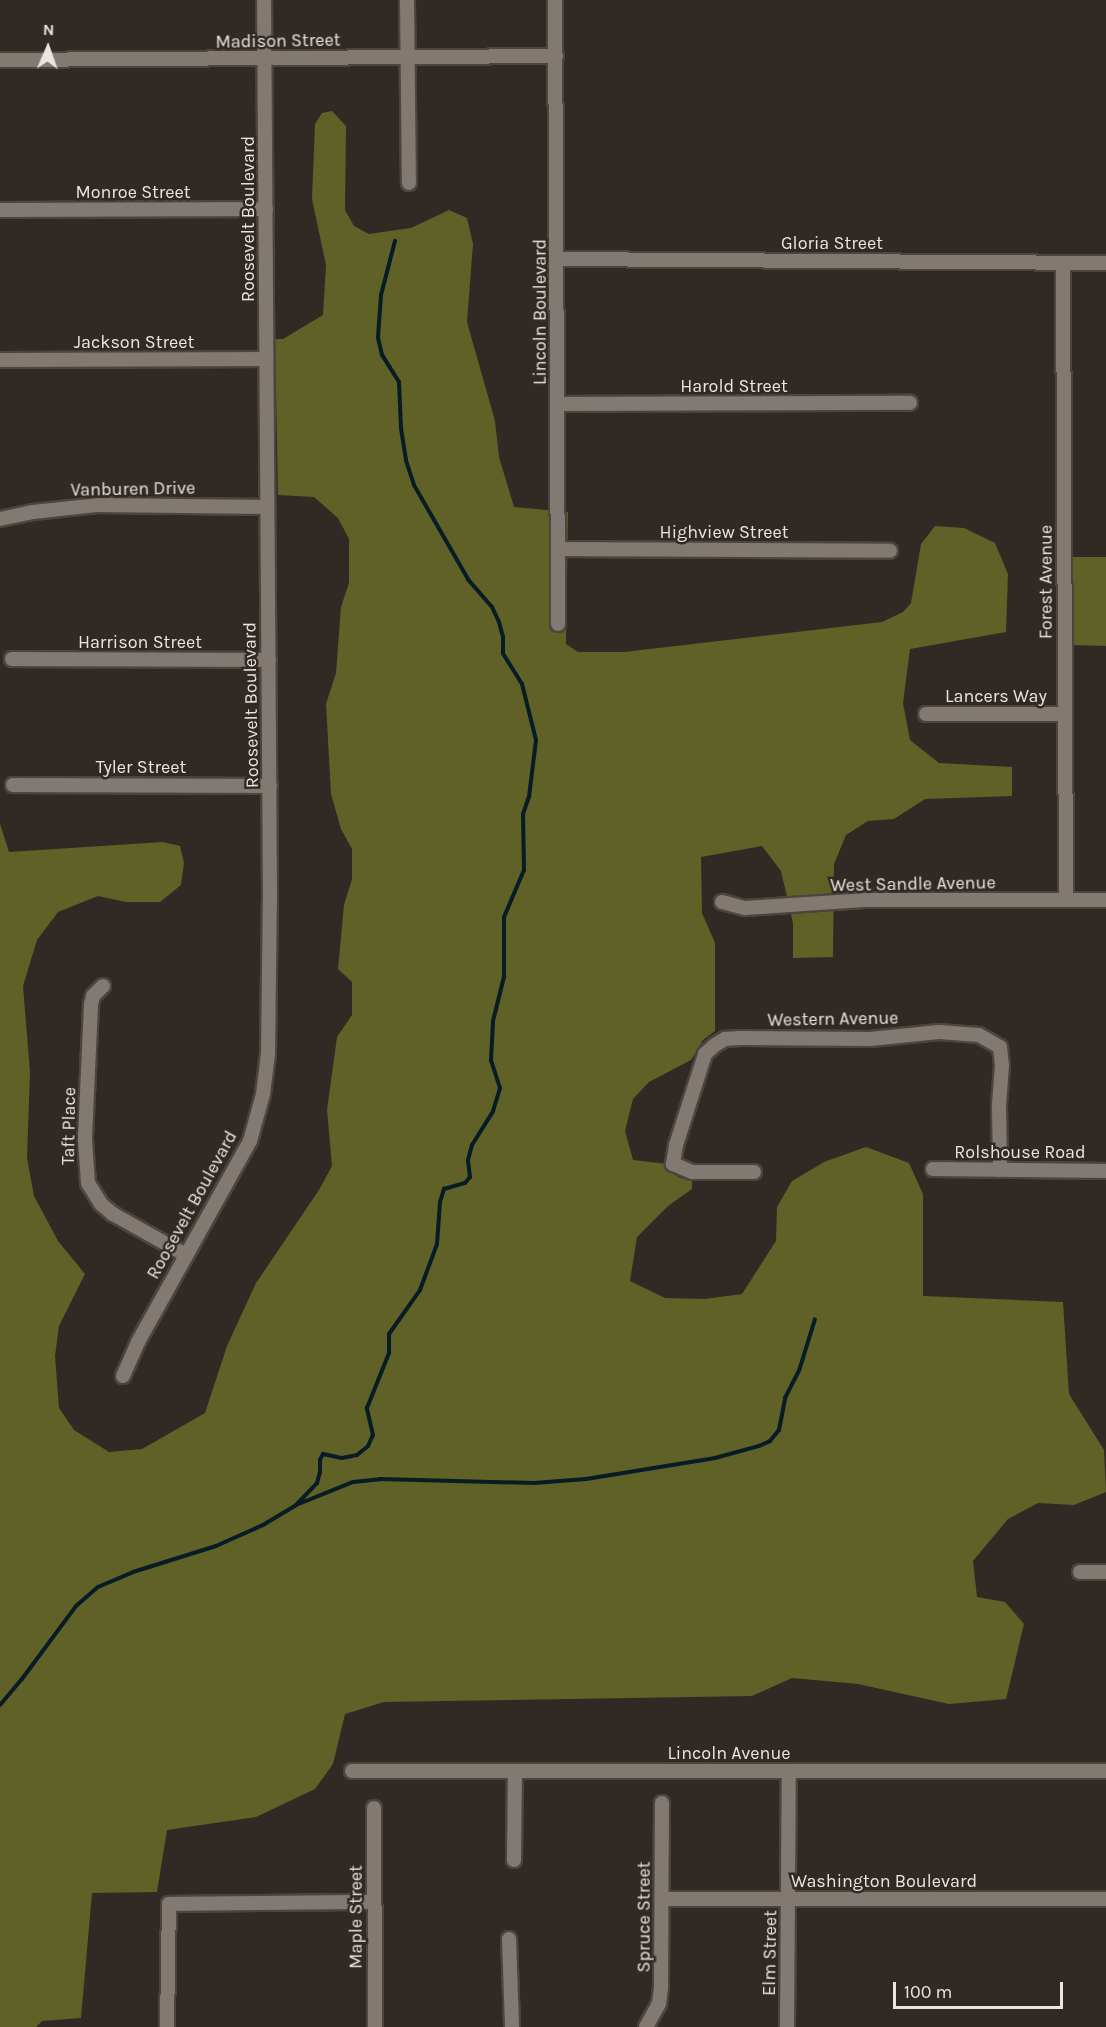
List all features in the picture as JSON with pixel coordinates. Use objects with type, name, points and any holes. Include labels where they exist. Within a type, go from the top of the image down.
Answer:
[{"type":"street","name":"Roosevelt Boulevard","points":[[123,1376],[138,1342],[250,1141],[263,1094],[268,1054],[270,786],[264,0]]},
{"type":"street","points":[[407,0],[409,183]]},
{"type":"street","name":"Lincoln Boulevard","points":[[555,0],[558,624]]},
{"type":"street","name":"Madison Street","points":[[0,60],[265,60],[556,56]]},
{"type":"street","name":"Monroe Street","points":[[0,210],[266,209]]},
{"type":"street","name":"Gloria Street","points":[[558,259],[1106,263]]},
{"type":"street","name":"Forest Avenue","points":[[1063,262],[1066,900]]},
{"type":"street","name":"Jackson Street","points":[[1,360],[266,359]]},
{"type":"street","name":"Harold Street","points":[[558,404],[910,403]]},
{"type":"street","name":"Vanburen Drive","points":[[0,519],[33,512],[97,505],[267,507]]},
{"type":"street","name":"Highview Street","points":[[559,549],[890,551]]},
{"type":"street","name":"Harrison Street","points":[[12,659],[269,660]]},
{"type":"street","name":"Lancers Way","points":[[926,714],[1065,714]]},
{"type":"street","name":"Tyler Street","points":[[12,785],[270,786]]},
{"type":"street","name":"West Sandle Avenue","points":[[722,902],[745,908],[864,900],[1106,900]]},
{"type":"street","name":"Taft Place","points":[[103,986],[93,996],[91,1005],[85,1139],[88,1183],[101,1204],[113,1214],[186,1255]]},
{"type":"street","name":"Western Avenue","points":[[754,1172],[692,1172],[673,1164],[676,1145],[705,1054],[725,1039],[870,1040],[939,1032],[979,1035],[1000,1047],[1002,1065],[1000,1170]]},
{"type":"street","name":"Rolshouse Road","points":[[933,1169],[1106,1171]]},
{"type":"street","points":[[1080,1572],[1106,1572]]},
{"type":"street","name":"Lincoln Avenue","points":[[352,1771],[1106,1771]]},
{"type":"street","points":[[514,1860],[515,1771]]},
{"type":"street","name":"Elm Street","points":[[787,2027],[789,1771]]},
{"type":"street","name":"Spruce Street","points":[[645,2027],[659,2004],[661,1989],[662,1803]]},
{"type":"street","name":"Maple Street","points":[[374,1808],[375,2027]]},
{"type":"street","name":"Washington Boulevard","points":[[662,1899],[1106,1899]]},
{"type":"street","points":[[167,2027],[169,1904],[374,1902]]},
{"type":"street","points":[[509,1939],[512,2027]]},
{"type":"shaded area","points":[[332,111],[346,126],[345,210],[354,226],[369,234],[411,228],[449,210],[467,218],[473,244],[467,322],[495,421],[499,457],[514,507],[568,512],[566,644],[578,652],[624,652],[882,622],[903,612],[911,603],[921,544],[935,526],[964,528],[995,543],[1008,574],[1006,632],[910,649],[903,703],[910,740],[939,763],[1012,767],[1012,796],[925,799],[894,819],[868,821],[846,835],[834,864],[833,957],[793,958],[793,923],[781,871],[762,846],[701,857],[702,913],[715,943],[715,1031],[703,1040],[691,1060],[649,1082],[633,1099],[625,1131],[633,1160],[668,1164],[670,1172],[680,1178],[692,1179],[692,1189],[668,1206],[637,1237],[630,1281],[665,1298],[705,1299],[742,1294],[776,1241],[777,1207],[792,1181],[824,1162],[866,1147],[909,1163],[923,1194],[923,1296],[1063,1302],[1069,1394],[1104,1450],[1106,1492],[1074,1505],[1038,1503],[1008,1519],[973,1561],[977,1597],[1005,1602],[1024,1624],[1006,1699],[949,1704],[858,1684],[792,1678],[752,1696],[384,1702],[345,1714],[333,1764],[315,1789],[256,1817],[167,1830],[157,1892],[92,1893],[81,2018],[42,2021],[36,2027],[0,2027],[0,824],[9,852],[163,842],[180,846],[184,863],[181,885],[160,902],[126,902],[98,896],[58,912],[37,940],[23,986],[30,1072],[27,1158],[34,1196],[58,1241],[85,1274],[59,1326],[55,1356],[59,1408],[74,1430],[109,1452],[142,1449],[205,1413],[227,1346],[256,1283],[319,1190],[332,1166],[327,1110],[337,1037],[352,1015],[352,982],[338,969],[344,905],[352,879],[352,849],[341,829],[331,794],[326,704],[336,673],[341,607],[349,583],[349,539],[338,518],[314,497],[278,495],[275,339],[283,339],[323,315],[326,265],[312,199],[315,124],[322,113]]},
{"type":"shaded area","points":[[1072,557],[1106,557],[1106,646],[1073,645]]},
{"type":"waterway","points":[[0,1705],[76,1606],[98,1587],[133,1572],[216,1546],[263,1525],[295,1506],[317,1483],[323,1454],[342,1458],[357,1455],[368,1446],[373,1435],[367,1408],[389,1353],[389,1334],[420,1290],[437,1244],[440,1202],[444,1189],[465,1183],[470,1177],[468,1160],[472,1145],[493,1111],[500,1088],[491,1060],[493,1021],[504,977],[504,917],[524,870],[523,814],[529,797],[536,740],[522,684],[503,653],[503,637],[499,622],[492,607],[468,579],[414,485],[406,460],[401,428],[399,382],[382,355],[378,337],[381,295],[395,241]]},
{"type":"waterway","points":[[296,1505],[353,1482],[380,1479],[534,1483],[586,1479],[715,1458],[759,1446],[770,1441],[779,1430],[785,1398],[799,1371],[815,1319]]}]
